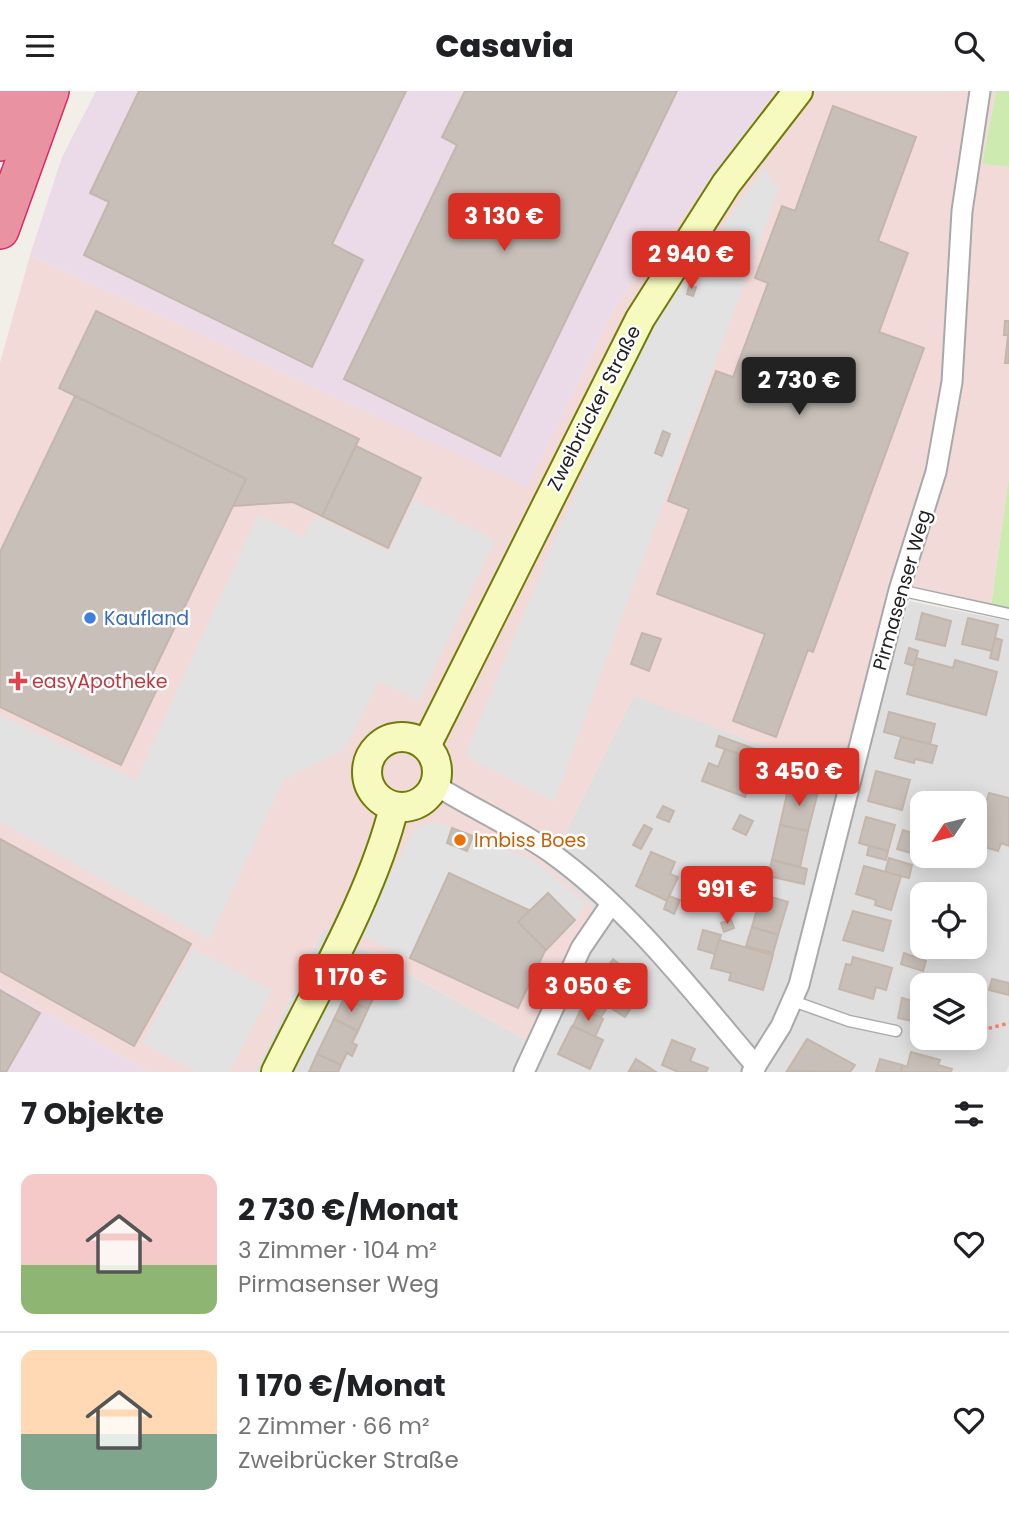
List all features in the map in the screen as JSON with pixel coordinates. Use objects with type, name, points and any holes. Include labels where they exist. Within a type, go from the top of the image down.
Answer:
[{"type":"highway","points":[[0,142],[19,91]]},
{"type":"highway","points":[[0,230],[50,91]]},
{"type":"street","name":"Zweibrücker Straße","points":[[426,745],[640,319],[726,184],[798,91]]},
{"type":"street","name":"Pirmasenser Weg","points":[[754,1069],[793,1001],[808,956],[899,590],[936,472],[953,370],[962,211],[980,91]]},
{"type":"street","points":[[397,736],[407,736],[426,745],[437,764],[435,785],[430,794],[414,805],[394,807],[374,795],[365,777],[371,753],[387,739],[397,736]]},
{"type":"street","points":[[435,785],[549,851],[611,904],[754,1069]]},
{"type":"street","points":[[276,1072],[369,881],[384,844],[394,807]]},
{"type":"street","points":[[524,1072],[581,948],[611,904]]},
{"type":"lane","points":[[899,590],[1009,614]]},
{"type":"lane","points":[[793,1001],[849,1021],[896,1031]]},
{"type":"path","points":[[987,1029],[1009,1023]]},
{"type":"shaded area","points":[[96,91],[776,91],[615,307],[528,487],[30,255],[62,157]]},
{"type":"shaded area","points":[[776,91],[996,91],[982,164],[1009,167],[1009,476],[991,606],[889,581],[844,777],[634,696],[549,866],[596,909],[528,1041],[324,927],[255,1072],[149,1072],[0,986],[0,363],[30,255],[528,486],[615,307]]},
{"type":"shaded area","points":[[764,168],[779,188],[554,802],[465,756],[556,536],[650,330]]},
{"type":"shaded area","points":[[414,499],[495,540],[419,701],[379,681],[345,749],[284,780],[209,940],[0,822],[0,715],[136,780],[258,515],[304,537],[315,516],[389,551]]},
{"type":"shaded area","points":[[909,601],[1009,621],[1009,1065],[1006,1072],[255,1072],[324,927],[528,1041],[549,866],[634,695],[861,778]]},
{"type":"shaded area","points":[[435,822],[452,828],[447,843],[467,851],[473,836],[533,860],[586,903],[571,929],[450,873],[410,958],[357,934],[415,829]]},
{"type":"shaded area","points":[[193,948],[272,990],[229,1072],[197,1072],[142,1043]]},
{"type":"shaded area","points":[[0,986],[149,1072],[0,1072]]},
{"type":"green space","points":[[996,91],[1009,91],[1009,167],[982,164]]},
{"type":"green space","points":[[1009,476],[1009,610],[991,606]]},
{"type":"building","points":[[139,91],[406,91],[332,244],[363,260],[312,367],[84,255],[109,202],[90,193]]},
{"type":"building","points":[[465,91],[677,91],[500,456],[344,379],[457,145],[442,137]]},
{"type":"building","points":[[833,106],[916,137],[878,241],[908,253],[879,332],[924,348],[813,652],[808,650],[776,737],[733,721],[765,634],[657,594],[689,509],[668,501],[716,371],[733,377],[768,283],[755,278],[782,206],[795,211]]},
{"type":"building","points":[[689,286],[696,287],[693,296],[687,294]]},
{"type":"building","points":[[96,311],[359,439],[322,516],[293,502],[233,506],[246,479],[59,388]]},
{"type":"building","points":[[1005,321],[1009,321],[1009,363],[1005,363],[1008,335],[1004,335]]},
{"type":"building","name":"Kaufland","points":[[75,396],[246,479],[147,685],[157,689],[121,765],[0,707],[0,552]]},
{"type":"building","points":[[663,431],[670,434],[662,456],[655,453]]},
{"type":"building","points":[[356,446],[421,478],[388,548],[322,516]]},
{"type":"building","points":[[922,613],[951,621],[945,646],[916,639]]},
{"type":"building","points":[[968,618],[998,625],[992,651],[962,644]]},
{"type":"building","points":[[642,633],[661,639],[649,671],[631,664]]},
{"type":"building","points":[[995,638],[1002,640],[998,660],[990,658]]},
{"type":"building","points":[[909,648],[918,651],[914,666],[905,663]]},
{"type":"building","points":[[916,658],[953,668],[955,660],[997,672],[986,715],[907,694]]},
{"type":"building","points":[[889,712],[935,724],[930,744],[884,732]]},
{"type":"building","points":[[719,736],[763,752],[759,761],[716,746]]},
{"type":"building","points":[[901,737],[937,746],[932,763],[915,759],[914,763],[895,758]]},
{"type":"building","points":[[725,749],[765,764],[758,783],[751,780],[745,797],[702,781],[709,763],[718,767]]},
{"type":"building","points":[[876,771],[910,780],[902,810],[868,801]]},
{"type":"building","points":[[789,785],[818,792],[808,831],[780,825]]},
{"type":"building","points":[[989,793],[1009,798],[1009,846],[1001,843],[998,851],[987,848]]},
{"type":"building","points":[[663,806],[674,811],[669,822],[657,817]]},
{"type":"building","points":[[740,815],[753,821],[746,835],[733,829]]},
{"type":"building","points":[[866,817],[895,825],[888,851],[859,843]]},
{"type":"building","points":[[644,825],[652,829],[641,849],[633,845]]},
{"type":"building","points":[[780,825],[808,831],[800,867],[772,860]]},
{"type":"building","name":"Imbiss Boes","points":[[452,828],[473,836],[467,851],[447,843]]},
{"type":"building","points":[[903,830],[910,832],[910,853],[897,849]]},
{"type":"building","points":[[0,839],[191,944],[134,1046],[0,971]]},
{"type":"building","points":[[869,846],[888,851],[886,860],[867,855]]},
{"type":"building","points":[[651,852],[675,862],[670,874],[678,877],[667,901],[636,886]]},
{"type":"building","points":[[889,858],[910,864],[911,868],[909,878],[885,872]]},
{"type":"building","points":[[772,860],[807,869],[804,884],[768,876]]},
{"type":"building","points":[[864,866],[901,876],[891,910],[875,905],[876,900],[856,894]]},
{"type":"building","points":[[740,871],[758,875],[753,894],[735,889]]},
{"type":"building","points":[[449,873],[546,918],[540,930],[552,936],[518,1008],[410,958]]},
{"type":"building","points":[[691,882],[718,893],[714,902],[687,890]]},
{"type":"building","points":[[548,893],[575,920],[546,950],[518,922]]},
{"type":"building","points":[[718,893],[729,898],[725,906],[714,902]]},
{"type":"building","points":[[761,894],[788,902],[778,935],[752,927]]},
{"type":"building","points":[[669,896],[680,900],[674,914],[664,909]]},
{"type":"building","points":[[853,911],[891,921],[883,951],[843,940]]},
{"type":"building","points":[[731,920],[734,928],[724,932],[721,923]]},
{"type":"building","points":[[752,927],[778,935],[773,953],[746,946]]},
{"type":"building","points":[[703,930],[721,935],[715,954],[698,949]]},
{"type":"building","points":[[719,940],[773,955],[763,990],[729,980],[731,973],[711,968]]},
{"type":"building","points":[[904,953],[910,955],[910,959],[926,961],[923,971],[901,964]]},
{"type":"building","points":[[853,957],[892,968],[886,990],[876,987],[873,999],[839,989],[846,964],[851,965]]},
{"type":"building","points":[[613,959],[646,985],[638,997],[603,974]]},
{"type":"building","points":[[603,974],[638,997],[625,1017],[590,995]]},
{"type":"building","points":[[355,976],[379,987],[368,1009],[344,998]]},
{"type":"building","points":[[992,979],[1009,983],[1009,995],[989,990]]},
{"type":"building","points":[[0,990],[40,1013],[6,1072],[0,1072]]},
{"type":"building","points":[[590,995],[608,1006],[601,1017],[581,1009]]},
{"type":"building","points":[[344,998],[368,1009],[358,1031],[334,1019]]},
{"type":"building","points":[[902,998],[910,1000],[910,1021],[898,1018]]},
{"type":"building","points":[[581,1009],[603,1019],[595,1037],[573,1026]]},
{"type":"building","points":[[334,1019],[358,1031],[352,1043],[357,1045],[352,1056],[347,1053],[341,1065],[317,1054]]},
{"type":"building","points":[[572,1026],[603,1040],[590,1069],[558,1054]]},
{"type":"building","points":[[807,1039],[855,1065],[850,1072],[787,1071]]},
{"type":"building","points":[[672,1040],[695,1049],[690,1061],[708,1068],[706,1072],[678,1072],[662,1065]]},
{"type":"building","points":[[911,1052],[940,1060],[938,1065],[952,1069],[951,1072],[901,1072],[902,1065],[907,1067]]},
{"type":"building","points":[[317,1054],[341,1065],[338,1072],[309,1072]]},
{"type":"building","points":[[636,1059],[656,1072],[629,1071]]},
{"type":"building","points":[[880,1059],[902,1065],[901,1072],[876,1072]]},
{"type":"place","name":"Kaufland","points":[[90,618]]},
{"type":"place","name":"easyApotheke","points":[[18,681]]},
{"type":"place","name":"Imbiss Boes","points":[[460,840]]}]
